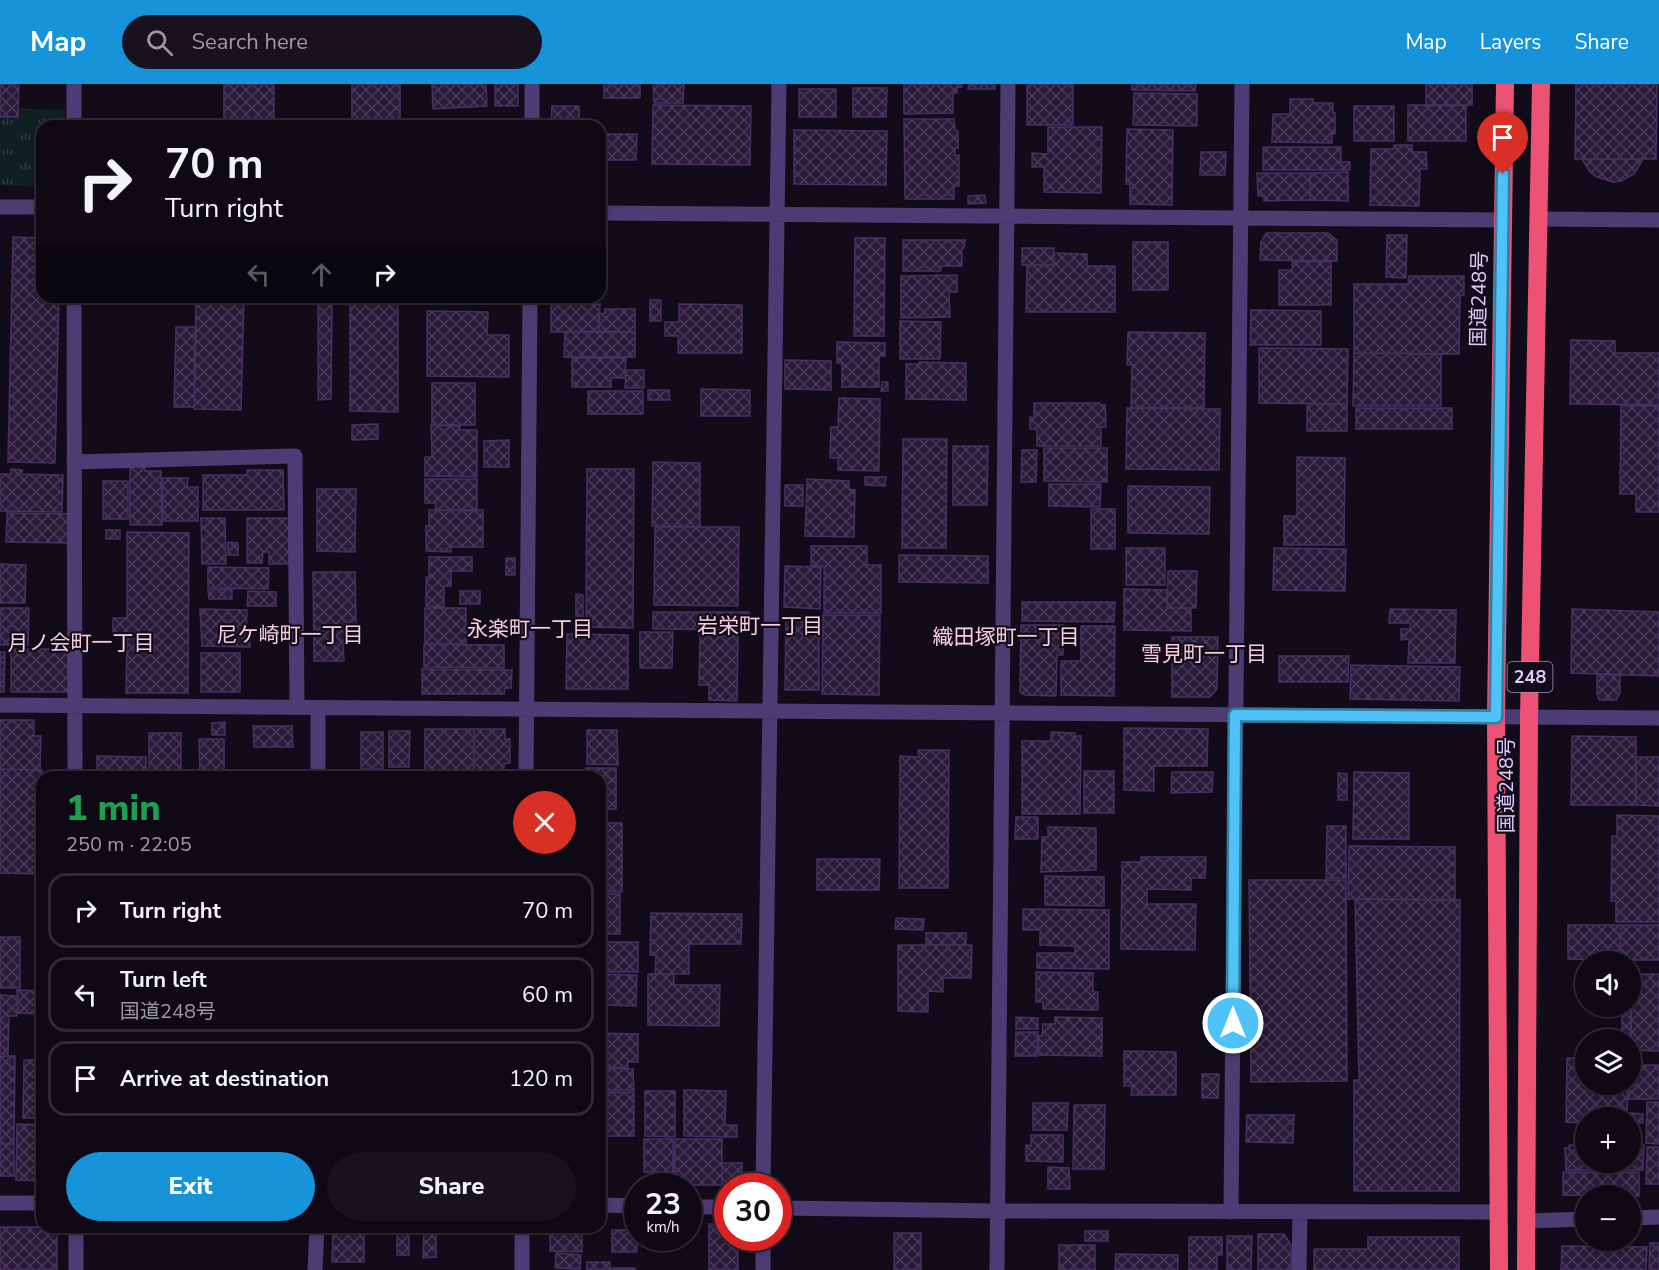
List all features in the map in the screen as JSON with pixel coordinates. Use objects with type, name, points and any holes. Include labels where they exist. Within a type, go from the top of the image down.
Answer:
[{"type":"highway","name":"国道248号","points":[[1499,1270],[1496,717],[1505,84]]},
{"type":"highway","name":"国道248号","points":[[1526,1270],[1529,718],[1541,84]]},
{"type":"street","points":[[74,84],[74,120]]},
{"type":"street","points":[[532,84],[532,120]]},
{"type":"street","points":[[763,1173],[779,84]]},
{"type":"street","points":[[997,1270],[1008,84]]},
{"type":"street","points":[[1231,1212],[1242,84]]},
{"type":"street","points":[[0,207],[36,207]]},
{"type":"street","points":[[606,213],[1503,220]]},
{"type":"street","points":[[1539,219],[1659,220]]},
{"type":"street","points":[[74,303],[75,771]]},
{"type":"street","points":[[526,771],[530,303]]},
{"type":"street","points":[[74,462],[294,456],[297,707]]},
{"type":"street","points":[[0,705],[1659,718]]},
{"type":"street","points":[[318,708],[318,771]]},
{"type":"street","points":[[0,1203],[36,1203]]},
{"type":"street","points":[[606,1205],[624,1206]]},
{"type":"street","points":[[792,1208],[1500,1212]]},
{"type":"street","points":[[1299,1270],[1300,1212]]},
{"type":"street","points":[[1641,1218],[1659,1217]]},
{"type":"street","points":[[1527,1221],[1575,1219]]},
{"type":"street","points":[[76,1233],[76,1270]]},
{"type":"street","points":[[315,1270],[317,1233]]},
{"type":"street","points":[[522,1233],[522,1270]]},
{"type":"street","points":[[763,1251],[763,1270]]},
{"type":"green space","points":[[0,108],[65,110],[65,120],[36,120],[36,187],[0,185]]},
{"type":"building","points":[[0,84],[19,84],[18,117],[0,117]]},
{"type":"building","points":[[224,84],[274,84],[274,120],[224,120]]},
{"type":"building","points":[[352,84],[400,84],[400,120],[352,120]]},
{"type":"building","points":[[432,84],[486,84],[487,106],[433,109]]},
{"type":"building","points":[[495,84],[518,84],[518,106],[495,106]]},
{"type":"building","points":[[604,84],[640,84],[640,98],[604,98]]},
{"type":"building","points":[[653,84],[684,84],[683,103],[654,103]]},
{"type":"building","points":[[904,84],[962,84],[962,87],[957,87],[957,93],[953,93],[953,113],[904,114]]},
{"type":"building","points":[[969,84],[995,84],[995,89],[968,89]]},
{"type":"building","points":[[1027,84],[1073,84],[1073,125],[1027,125]]},
{"type":"building","points":[[1132,84],[1196,84],[1195,91],[1132,90]]},
{"type":"building","points":[[1426,84],[1472,84],[1472,105],[1426,106]]},
{"type":"building","points":[[1576,84],[1657,84],[1656,159],[1575,159]]},
{"type":"building","points":[[853,88],[887,88],[886,117],[853,117]]},
{"type":"building","points":[[799,89],[836,89],[836,117],[799,117]]},
{"type":"building","points":[[1134,93],[1197,94],[1197,126],[1133,125]]},
{"type":"building","points":[[1290,99],[1313,99],[1313,103],[1333,103],[1335,134],[1332,134],[1332,143],[1272,142],[1273,114],[1290,114]]},
{"type":"building","points":[[653,105],[751,106],[750,165],[652,164]]},
{"type":"building","points":[[1408,105],[1466,105],[1466,141],[1408,141]]},
{"type":"building","points":[[552,106],[579,106],[579,120],[551,120]]},
{"type":"building","points":[[1354,106],[1394,106],[1394,141],[1354,141]]},
{"type":"building","points":[[904,119],[954,119],[955,130],[958,131],[958,148],[955,148],[955,156],[959,155],[959,186],[954,186],[954,199],[905,199]]},
{"type":"building","points":[[1048,127],[1102,127],[1101,193],[1044,192],[1044,167],[1032,167],[1032,153],[1048,154]]},
{"type":"building","points":[[1127,129],[1173,130],[1172,205],[1130,204],[1130,184],[1126,184]]},
{"type":"building","points":[[794,130],[887,131],[886,185],[794,184]]},
{"type":"building","points":[[606,134],[637,134],[636,160],[606,160]]},
{"type":"building","points":[[1394,145],[1412,145],[1412,152],[1426,152],[1427,169],[1420,169],[1419,206],[1370,205],[1371,149],[1394,149]]},
{"type":"building","points":[[1263,147],[1341,147],[1341,162],[1350,162],[1350,170],[1263,170]]},
{"type":"building","points":[[1201,152],[1226,152],[1225,175],[1200,175]]},
{"type":"building","points":[[1582,159],[1643,159],[1634,174],[1621,181],[1613,182],[1590,172]]},
{"type":"building","points":[[1348,172],[1348,201],[1310,200],[1310,173]]},
{"type":"building","points":[[1257,173],[1310,173],[1310,200],[1264,201],[1264,196],[1258,196]]},
{"type":"building","points":[[985,195],[986,203],[968,204],[968,196]]},
{"type":"building","points":[[1266,233],[1328,233],[1337,240],[1337,261],[1260,260],[1261,242]]},
{"type":"building","points":[[1387,235],[1407,235],[1406,278],[1386,277]]},
{"type":"building","points":[[13,237],[36,238],[36,303],[59,303],[55,463],[8,462]]},
{"type":"building","points":[[855,238],[885,238],[884,336],[854,336]]},
{"type":"building","points":[[903,240],[965,240],[964,248],[962,248],[962,266],[941,266],[941,271],[903,271]]},
{"type":"building","points":[[1133,242],[1168,242],[1168,290],[1133,290]]},
{"type":"building","points":[[1022,248],[1054,248],[1053,265],[1022,265]]},
{"type":"building","points":[[1054,253],[1087,254],[1087,266],[1115,266],[1115,312],[1026,312],[1027,265],[1053,265]]},
{"type":"building","points":[[1292,261],[1331,262],[1331,305],[1279,305],[1279,270],[1292,270]]},
{"type":"building","points":[[957,275],[957,292],[949,292],[950,317],[901,318],[901,276]]},
{"type":"building","points":[[1409,276],[1464,276],[1464,295],[1460,296],[1459,354],[1354,353],[1354,284],[1408,284]]},
{"type":"building","points":[[650,300],[661,300],[661,321],[650,321]]},
{"type":"building","points":[[196,303],[244,303],[241,410],[194,409]]},
{"type":"building","points":[[318,303],[332,303],[331,399],[318,400]]},
{"type":"building","points":[[350,303],[398,303],[398,412],[350,411]]},
{"type":"building","points":[[600,304],[599,331],[551,332],[551,305]]},
{"type":"building","points":[[679,304],[742,305],[742,353],[678,353],[678,336],[665,336],[665,322],[679,322]]},
{"type":"building","points":[[605,309],[635,309],[635,332],[599,331],[599,314],[605,313]]},
{"type":"building","points":[[1251,310],[1321,311],[1321,345],[1250,345]]},
{"type":"building","points":[[427,311],[488,312],[487,335],[509,335],[509,377],[427,376]]},
{"type":"building","points":[[900,321],[941,322],[940,359],[900,359]]},
{"type":"building","points":[[176,327],[196,327],[194,407],[174,407]]},
{"type":"building","points":[[565,332],[635,332],[635,357],[564,357]]},
{"type":"building","points":[[1128,332],[1205,333],[1204,408],[1131,408],[1132,365],[1127,365]]},
{"type":"building","points":[[1571,340],[1615,341],[1615,353],[1659,353],[1659,405],[1570,404]]},
{"type":"building","points":[[837,342],[885,343],[885,356],[879,356],[879,387],[842,387],[842,363],[837,363]]},
{"type":"building","points":[[1259,348],[1348,349],[1347,404],[1259,403]]},
{"type":"building","points":[[1354,353],[1441,354],[1441,406],[1353,406]]},
{"type":"building","points":[[572,358],[626,358],[625,378],[611,378],[611,387],[572,387]]},
{"type":"building","points":[[785,360],[831,361],[831,390],[785,389]]},
{"type":"building","points":[[919,362],[966,363],[966,400],[906,399],[906,364],[919,364]]},
{"type":"building","points":[[626,370],[644,370],[644,388],[625,388]]},
{"type":"building","points":[[882,382],[888,382],[888,391],[881,391]]},
{"type":"building","points":[[432,383],[475,383],[475,425],[432,425]]},
{"type":"building","points":[[701,389],[750,390],[750,416],[701,416]]},
{"type":"building","points":[[648,390],[669,390],[670,400],[648,400]]},
{"type":"building","points":[[588,391],[643,391],[643,414],[588,414]]},
{"type":"building","points":[[839,398],[880,399],[879,471],[838,470],[838,458],[830,458],[831,427],[838,427]]},
{"type":"building","points":[[1034,403],[1100,403],[1100,405],[1105,405],[1106,427],[1101,427],[1101,446],[1037,446],[1037,429],[1030,429],[1030,417],[1034,418]]},
{"type":"building","points":[[1307,404],[1347,404],[1347,431],[1307,431]]},
{"type":"building","points":[[1621,406],[1659,406],[1659,512],[1636,512],[1636,494],[1620,494]]},
{"type":"building","points":[[1127,408],[1220,409],[1219,470],[1126,469]]},
{"type":"building","points":[[1356,408],[1452,408],[1452,429],[1356,429]]},
{"type":"building","points":[[378,424],[378,439],[352,440],[352,425]]},
{"type":"building","points":[[431,425],[460,426],[460,430],[477,430],[477,477],[425,476],[425,457],[432,457]]},
{"type":"building","points":[[903,439],[947,439],[946,548],[902,548]]},
{"type":"building","points":[[509,440],[509,467],[484,467],[484,441]]},
{"type":"building","points":[[953,446],[988,446],[987,505],[953,505]]},
{"type":"building","points":[[1044,448],[1107,448],[1107,482],[1044,481]]},
{"type":"building","points":[[1022,450],[1037,450],[1036,482],[1021,482]]},
{"type":"building","points":[[1297,457],[1345,458],[1344,545],[1284,545],[1284,516],[1297,516]]},
{"type":"building","points":[[653,462],[700,463],[700,527],[652,526]]},
{"type":"building","points":[[130,464],[145,464],[145,471],[161,471],[162,525],[130,525]]},
{"type":"building","points":[[11,469],[22,470],[22,474],[63,475],[62,512],[0,511],[0,474],[11,474]]},
{"type":"building","points":[[587,469],[634,469],[633,628],[586,627]]},
{"type":"building","points":[[247,470],[283,470],[284,510],[203,510],[203,475],[247,475]]},
{"type":"building","points":[[865,477],[886,477],[885,486],[865,485]]},
{"type":"building","points":[[162,478],[188,478],[187,487],[198,487],[198,521],[163,521]]},
{"type":"building","points":[[425,479],[477,479],[477,511],[435,510],[436,503],[425,503]]},
{"type":"building","points":[[807,479],[849,481],[849,489],[855,490],[854,537],[805,536]]},
{"type":"building","points":[[103,481],[128,481],[128,519],[103,519]]},
{"type":"building","points":[[1049,484],[1101,484],[1100,507],[1049,506]]},
{"type":"building","points":[[785,485],[803,485],[803,506],[785,506]]},
{"type":"building","points":[[1128,486],[1210,487],[1209,534],[1128,533]]},
{"type":"building","points":[[317,489],[356,489],[355,552],[317,551]]},
{"type":"building","points":[[1091,509],[1115,509],[1115,549],[1091,549]]},
{"type":"building","points":[[429,510],[483,510],[483,547],[451,547],[451,552],[426,551],[426,526],[429,526]]},
{"type":"building","points":[[7,513],[71,514],[71,543],[6,542]]},
{"type":"building","points":[[201,518],[225,518],[226,564],[202,564]]},
{"type":"building","points":[[247,518],[289,518],[289,564],[269,564],[269,552],[263,552],[262,563],[247,563]]},
{"type":"building","points":[[655,527],[739,527],[738,606],[654,605]]},
{"type":"building","points":[[106,530],[120,530],[120,539],[106,539]]},
{"type":"building","points":[[127,532],[189,533],[188,693],[126,693],[127,636],[113,635],[113,618],[127,618]]},
{"type":"building","points":[[228,542],[238,543],[238,555],[228,555]]},
{"type":"building","points":[[811,546],[867,546],[867,565],[881,565],[881,613],[824,613],[824,566],[811,565]]},
{"type":"building","points":[[1126,548],[1165,548],[1165,585],[1126,585]]},
{"type":"building","points":[[1274,548],[1346,549],[1345,591],[1273,590]]},
{"type":"building","points":[[899,555],[988,556],[988,583],[899,582]]},
{"type":"building","points":[[429,557],[472,557],[472,571],[451,571],[451,586],[444,586],[444,607],[426,606]]},
{"type":"building","points":[[506,558],[515,558],[515,575],[506,575]]},
{"type":"building","points":[[0,564],[26,565],[25,603],[0,603]]},
{"type":"building","points":[[785,566],[821,567],[820,609],[784,607]]},
{"type":"building","points":[[208,567],[269,568],[268,589],[208,588]]},
{"type":"building","points":[[1168,571],[1197,571],[1196,608],[1167,608]]},
{"type":"building","points":[[313,572],[355,572],[356,624],[350,624],[350,643],[343,644],[344,661],[314,661]]},
{"type":"building","points":[[1124,589],[1167,590],[1167,608],[1191,608],[1191,631],[1124,630]]},
{"type":"building","points":[[208,590],[232,590],[232,599],[209,599]]},
{"type":"building","points":[[248,591],[276,592],[276,606],[247,606]]},
{"type":"building","points":[[460,591],[480,591],[480,604],[460,604]]},
{"type":"building","points":[[576,594],[583,595],[583,616],[576,616]]},
{"type":"building","points":[[1022,602],[1115,602],[1114,622],[1022,621]]},
{"type":"building","points":[[0,608],[29,608],[28,645],[0,645]]},
{"type":"building","points":[[425,608],[466,608],[466,644],[425,644]]},
{"type":"building","points":[[200,609],[247,610],[246,635],[250,635],[250,647],[202,646]]},
{"type":"building","points":[[1390,609],[1456,610],[1455,663],[1408,663],[1409,639],[1401,640],[1401,629],[1410,629],[1410,623],[1389,623]]},
{"type":"building","points":[[1572,609],[1659,612],[1659,676],[1571,673]]},
{"type":"building","points":[[653,612],[749,612],[749,630],[653,629]]},
{"type":"building","points":[[823,615],[880,615],[879,695],[822,694]]},
{"type":"building","points":[[786,616],[819,616],[819,690],[785,690]]},
{"type":"building","points":[[1021,625],[1064,625],[1063,655],[1057,655],[1056,696],[1025,695],[1020,692]]},
{"type":"building","points":[[1081,626],[1115,626],[1114,696],[1061,695],[1061,661],[1081,661]]},
{"type":"building","points":[[640,632],[673,632],[672,668],[640,668]]},
{"type":"building","points":[[567,634],[628,635],[628,689],[566,689]]},
{"type":"building","points":[[700,636],[738,636],[737,701],[709,700],[709,685],[699,685]]},
{"type":"building","points":[[1172,637],[1218,637],[1217,689],[1210,697],[1172,697]]},
{"type":"building","points":[[424,644],[504,645],[504,668],[424,667]]},
{"type":"building","points":[[11,649],[73,649],[73,686],[66,692],[11,692]]},
{"type":"building","points":[[0,652],[5,652],[4,692],[0,692]]},
{"type":"building","points":[[201,653],[240,653],[240,692],[201,692]]},
{"type":"building","points":[[1279,656],[1349,656],[1348,682],[1279,682]]},
{"type":"building","points":[[1351,665],[1460,667],[1459,701],[1350,699]]},
{"type":"building","points":[[422,669],[512,670],[511,688],[505,688],[504,694],[422,694]]},
{"type":"building","points":[[1597,674],[1620,675],[1620,693],[1616,700],[1599,700]]},
{"type":"building","points":[[0,720],[34,720],[34,736],[41,736],[40,770],[0,769]]},
{"type":"building","points":[[225,722],[225,735],[212,735],[212,723]]},
{"type":"building","points":[[253,726],[292,726],[293,747],[254,747]]},
{"type":"building","points":[[1124,728],[1208,729],[1207,766],[1154,766],[1154,791],[1124,790]]},
{"type":"building","points":[[425,729],[474,729],[474,771],[425,771]]},
{"type":"building","points":[[474,729],[505,729],[505,739],[510,739],[510,763],[504,764],[504,771],[474,771]]},
{"type":"building","points":[[587,730],[617,730],[618,765],[587,764]]},
{"type":"building","points":[[389,731],[410,731],[409,767],[389,767]]},
{"type":"building","points":[[361,732],[383,732],[383,769],[361,769]]},
{"type":"building","points":[[1051,732],[1075,733],[1075,736],[1081,736],[1080,814],[1022,814],[1022,741],[1051,741]]},
{"type":"building","points":[[149,733],[181,733],[181,771],[149,771]]},
{"type":"building","points":[[1572,736],[1636,737],[1636,805],[1571,805]]},
{"type":"building","points":[[199,739],[224,739],[224,771],[200,771]]},
{"type":"building","points":[[918,750],[949,750],[948,888],[899,888],[900,756],[919,757]]},
{"type":"building","points":[[97,756],[146,757],[146,771],[97,771]]},
{"type":"building","points":[[1636,757],[1659,757],[1659,806],[1636,805]]},
{"type":"building","points":[[586,768],[616,768],[616,809],[606,809],[606,771],[586,771]]},
{"type":"building","points":[[0,769],[42,770],[36,771],[36,874],[0,873]]},
{"type":"building","points":[[1084,771],[1114,771],[1114,813],[1084,813]]},
{"type":"building","points":[[1172,772],[1213,772],[1212,792],[1171,793]]},
{"type":"building","points":[[1354,772],[1409,773],[1409,839],[1353,839]]},
{"type":"building","points":[[1338,773],[1347,774],[1347,800],[1338,800]]},
{"type":"building","points":[[1617,815],[1659,816],[1659,922],[1616,922],[1616,901],[1611,901],[1612,836],[1617,836]]},
{"type":"building","points":[[1016,817],[1038,817],[1038,839],[1015,839]]},
{"type":"building","points":[[606,823],[622,823],[622,892],[606,892]]},
{"type":"building","points":[[1327,826],[1346,826],[1346,878],[1326,878]]},
{"type":"building","points":[[1048,827],[1096,828],[1096,870],[1041,872],[1042,837],[1048,837]]},
{"type":"building","points":[[1349,846],[1455,847],[1455,900],[1348,899]]},
{"type":"building","points":[[1141,857],[1206,857],[1205,878],[1191,878],[1191,890],[1147,889],[1147,904],[1196,904],[1195,950],[1121,949],[1122,862],[1141,862]]},
{"type":"building","points":[[817,859],[880,859],[879,890],[817,890]]},
{"type":"building","points":[[1045,876],[1104,877],[1104,906],[1045,905]]},
{"type":"building","points":[[1249,880],[1346,880],[1347,1081],[1251,1082]]},
{"type":"building","points":[[606,894],[620,894],[620,934],[606,934]]},
{"type":"building","points":[[1355,899],[1460,900],[1459,1191],[1354,1191],[1354,1080],[1359,1080]]},
{"type":"building","points":[[1023,909],[1109,910],[1109,969],[1037,968],[1037,953],[1075,953],[1075,946],[1040,945],[1040,930],[1023,930]]},
{"type":"building","points":[[651,913],[742,914],[741,944],[689,944],[689,974],[655,974],[656,955],[650,955]]},
{"type":"building","points":[[896,918],[924,919],[923,930],[895,929]]},
{"type":"building","points":[[1568,925],[1621,925],[1620,951],[1575,951],[1575,959],[1568,959]]},
{"type":"building","points":[[1621,925],[1659,925],[1659,960],[1641,960],[1641,951],[1620,951]]},
{"type":"building","points":[[926,933],[966,933],[966,945],[926,945]]},
{"type":"building","points":[[0,937],[20,937],[20,988],[0,988]]},
{"type":"building","points":[[606,942],[638,942],[638,972],[606,972]]},
{"type":"building","points":[[898,945],[972,945],[971,978],[943,978],[943,992],[928,991],[928,1012],[898,1011]]},
{"type":"building","points":[[1036,972],[1093,973],[1093,992],[1098,992],[1098,1010],[1043,1009],[1043,1002],[1036,1002]]},
{"type":"building","points":[[606,974],[637,975],[636,1006],[606,1005]]},
{"type":"building","points":[[648,974],[674,974],[674,985],[720,985],[719,1026],[648,1025]]},
{"type":"building","points":[[1641,974],[1659,974],[1659,1051],[1641,1050],[1641,1029],[1631,1029],[1631,1017],[1641,1017]]},
{"type":"building","points":[[17,990],[36,991],[36,1014],[18,1013]]},
{"type":"building","points":[[0,995],[18,996],[17,1016],[9,1016],[8,1054],[0,1054]]},
{"type":"building","points":[[1016,1017],[1038,1018],[1038,1029],[1016,1029]]},
{"type":"building","points":[[1055,1017],[1102,1018],[1102,1056],[1039,1055],[1038,1036],[1042,1036],[1043,1024],[1055,1024]]},
{"type":"building","points":[[1622,1017],[1630,1017],[1631,1029],[1622,1029]]},
{"type":"building","points":[[1016,1032],[1038,1032],[1037,1056],[1015,1056]]},
{"type":"building","points":[[606,1033],[638,1034],[638,1062],[628,1062],[628,1068],[606,1067]]},
{"type":"building","points":[[1124,1051],[1176,1052],[1176,1095],[1131,1095],[1132,1086],[1124,1086]]},
{"type":"building","points":[[0,1056],[15,1056],[14,1144],[0,1144]]},
{"type":"building","points":[[1567,1058],[1575,1058],[1575,1095],[1628,1095],[1627,1107],[1575,1107],[1575,1122],[1566,1122]]},
{"type":"building","points":[[24,1060],[36,1060],[36,1118],[23,1118]]},
{"type":"building","points":[[1641,1065],[1659,1065],[1659,1099],[1629,1099],[1629,1095],[1641,1095]]},
{"type":"building","points":[[606,1068],[633,1069],[634,1090],[606,1090]]},
{"type":"building","points":[[1202,1074],[1219,1074],[1218,1098],[1202,1098]]},
{"type":"building","points":[[684,1090],[726,1091],[725,1125],[737,1125],[737,1137],[684,1136]]},
{"type":"building","points":[[645,1091],[675,1091],[675,1137],[645,1136]]},
{"type":"building","points":[[606,1092],[634,1092],[634,1136],[606,1136]]},
{"type":"building","points":[[1647,1102],[1659,1102],[1659,1144],[1646,1143]]},
{"type":"building","points":[[1033,1103],[1068,1103],[1067,1130],[1033,1130]]},
{"type":"building","points":[[1074,1105],[1105,1105],[1104,1169],[1073,1169]]},
{"type":"building","points":[[1247,1115],[1294,1115],[1293,1143],[1246,1142]]},
{"type":"building","points":[[17,1124],[36,1125],[36,1181],[16,1180]]},
{"type":"building","points":[[1031,1135],[1063,1135],[1063,1162],[1026,1161],[1026,1145],[1031,1146]]},
{"type":"building","points":[[644,1139],[673,1139],[673,1172],[644,1172]]},
{"type":"building","points":[[675,1139],[722,1139],[722,1173],[714,1173],[714,1185],[702,1185],[702,1173],[674,1173]]},
{"type":"building","points":[[0,1144],[14,1144],[14,1176],[0,1176]]},
{"type":"building","points":[[1569,1145],[1575,1145],[1575,1170],[1566,1170],[1565,1148],[1569,1148]]},
{"type":"building","points":[[1641,1145],[1644,1145],[1643,1170],[1641,1170]]},
{"type":"building","points":[[1647,1147],[1659,1147],[1659,1184],[1646,1184]]},
{"type":"building","points":[[722,1163],[742,1163],[742,1173],[722,1173]]},
{"type":"building","points":[[1048,1167],[1069,1168],[1070,1189],[1048,1189]]},
{"type":"building","points":[[1563,1172],[1639,1173],[1639,1185],[1575,1185],[1575,1195],[1563,1195]]},
{"type":"building","points":[[709,1224],[714,1224],[714,1251],[738,1251],[738,1270],[709,1270]]},
{"type":"building","points":[[0,1227],[36,1227],[36,1233],[57,1233],[57,1270],[0,1270]]},
{"type":"building","points":[[612,1230],[624,1230],[624,1251],[637,1252],[612,1252]]},
{"type":"building","points":[[1085,1231],[1108,1231],[1108,1241],[1085,1241]]},
{"type":"building","points":[[333,1233],[364,1233],[364,1262],[332,1262]]},
{"type":"building","points":[[397,1233],[409,1233],[409,1255],[397,1255]]},
{"type":"building","points":[[424,1233],[436,1233],[436,1257],[423,1258]]},
{"type":"building","points":[[550,1233],[582,1233],[582,1252],[550,1251]]},
{"type":"building","points":[[894,1233],[921,1233],[921,1270],[894,1270]]},
{"type":"building","points":[[1258,1234],[1284,1234],[1291,1245],[1291,1270],[1258,1270]]},
{"type":"building","points":[[1227,1236],[1252,1236],[1251,1270],[1227,1270]]},
{"type":"building","points":[[1189,1237],[1222,1237],[1222,1255],[1217,1255],[1217,1270],[1189,1270]]},
{"type":"building","points":[[1368,1237],[1459,1237],[1459,1270],[1314,1270],[1314,1249],[1368,1249]]},
{"type":"building","points":[[1650,1243],[1659,1243],[1659,1270],[1649,1270]]},
{"type":"building","points":[[1059,1245],[1095,1245],[1095,1270],[1059,1270]]},
{"type":"building","points":[[1562,1246],[1575,1246],[1575,1251],[1641,1251],[1641,1247],[1647,1247],[1646,1270],[1561,1270]]},
{"type":"building","points":[[556,1253],[581,1255],[580,1269],[555,1268]]},
{"type":"building","points":[[1116,1254],[1178,1255],[1178,1270],[1115,1270]]},
{"type":"building","points":[[587,1262],[610,1262],[610,1268],[635,1268],[635,1270],[587,1270]]},
{"type":"district","name":"岩栄町一丁目","points":[[760,626]]},
{"type":"district","name":"永楽町一丁目","points":[[530,629]]},
{"type":"district","name":"尼ケ崎町一丁目","points":[[290,635]]},
{"type":"district","name":"織田塚町一丁目","points":[[1006,637]]},
{"type":"district","name":"月ノ会町一丁目","points":[[81,643]]},
{"type":"district","name":"雪見町一丁目","points":[[1204,654]]},
{"type":"route","points":[[1233,1023],[1235,715],[1496,717],[1503,174]]}]
